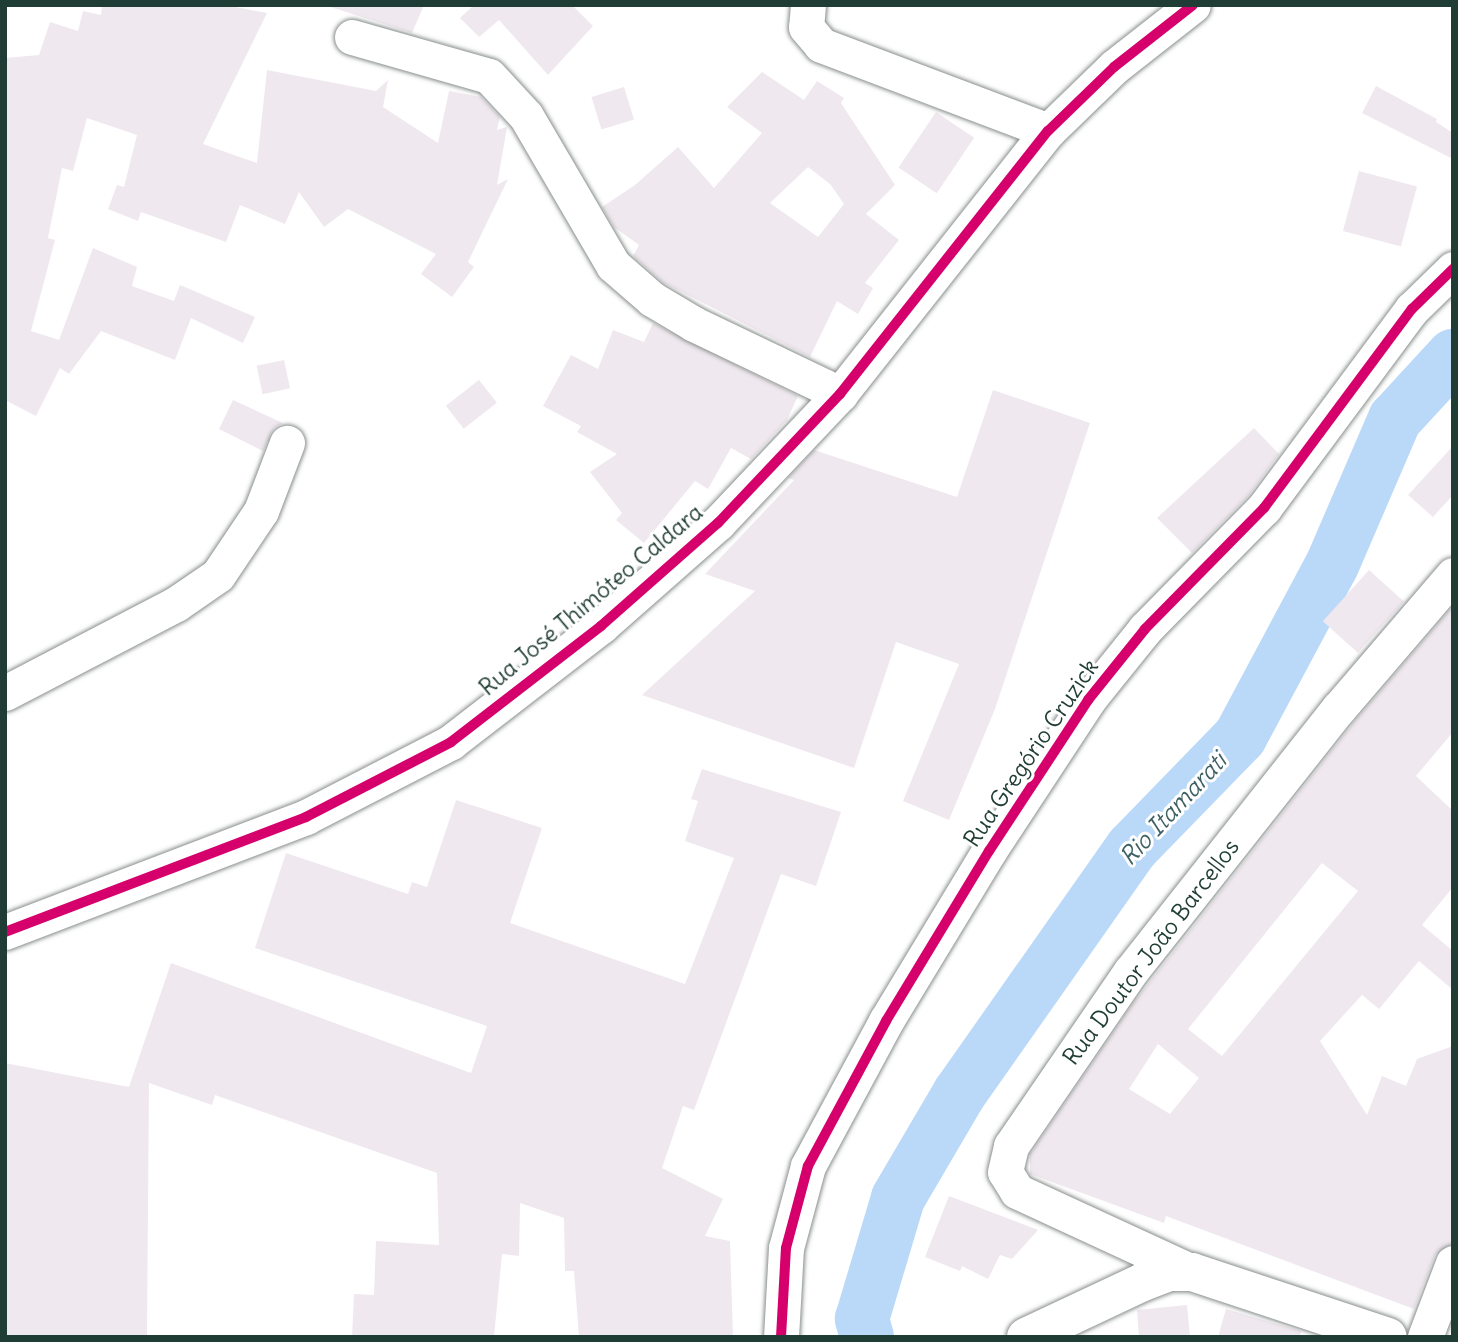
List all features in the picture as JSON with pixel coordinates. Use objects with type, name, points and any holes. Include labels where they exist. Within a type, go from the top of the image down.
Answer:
[{"type":"street","points":[[808,5],[806,27],[821,45],[1048,131]]},
{"type":"street","name":"Rua José Thimóteo Caldara","points":[[5,932],[306,817],[451,742],[601,626],[718,523],[840,394],[1048,131],[1114,67],[1193,5]]},
{"type":"street","points":[[352,37],[489,76],[526,116],[613,265],[652,299],[694,324],[840,394]]},
{"type":"street","name":"Rua Gregório Cruzick","points":[[781,1337],[786,1248],[808,1167],[886,1021],[989,851],[1088,700],[1145,629],[1264,508],[1412,309],[1453,269]]},
{"type":"street","points":[[5,693],[176,604],[218,575],[261,511],[287,443]]},
{"type":"street","name":"Rua Doutor João Barcellos","points":[[1192,1272],[1017,1191],[1005,1171],[1011,1146],[1130,971],[1339,708],[1453,575]]},
{"type":"street","points":[[1425,1337],[1453,1263]]},
{"type":"street","points":[[1026,1337],[1169,1272],[1192,1272],[1388,1337]]},
{"type":"building","points":[[102,5],[225,5],[267,13],[203,144],[257,163],[267,70],[376,91],[388,80],[383,107],[438,143],[449,91],[481,97],[500,117],[497,130],[507,127],[497,185],[508,179],[468,262],[474,267],[452,297],[421,274],[436,254],[348,209],[324,227],[299,192],[285,224],[240,205],[226,242],[141,212],[138,221],[108,209],[117,185],[124,187],[137,135],[87,118],[73,171],[62,168],[48,238],[55,240],[31,331],[59,340],[93,248],[137,267],[132,286],[174,301],[180,285],[255,317],[243,343],[191,318],[175,360],[101,331],[69,374],[60,368],[36,416],[5,400],[5,58],[39,55],[50,22],[78,31],[83,11],[101,15]]},
{"type":"building","points":[[324,5],[424,5],[412,33]]},
{"type":"building","points":[[474,5],[572,5],[593,26],[548,75],[499,20],[479,37],[460,18]]},
{"type":"building","points":[[762,72],[804,100],[817,81],[844,98],[841,103],[895,185],[866,214],[899,240],[865,283],[873,288],[858,314],[837,301],[810,357],[664,283],[633,256],[639,245],[614,227],[602,207],[635,185],[678,147],[714,188],[762,133],[727,107]],"holes":[[[808,167],[830,184],[844,204],[818,237],[770,203]]]},
{"type":"building","points":[[1376,86],[1437,119],[1436,122],[1453,133],[1453,159],[1362,113]]},
{"type":"building","points":[[624,87],[634,120],[601,129],[591,97]]},
{"type":"building","points":[[936,112],[974,138],[937,193],[899,168]]},
{"type":"building","points":[[1359,171],[1417,187],[1401,246],[1343,231]]},
{"type":"building","points":[[653,323],[798,396],[787,420],[751,459],[731,448],[708,489],[695,481],[644,543],[616,520],[622,513],[590,472],[617,454],[577,432],[581,426],[543,406],[571,355],[598,369],[613,330],[644,342]]},
{"type":"building","points":[[284,360],[290,388],[263,394],[257,366]]},
{"type":"building","points":[[479,380],[497,403],[464,429],[446,406]]},
{"type":"building","points":[[993,390],[1090,423],[995,709],[949,820],[903,801],[959,664],[896,642],[854,768],[642,695],[755,591],[705,574],[794,480],[788,478],[814,450],[957,497]]},
{"type":"building","points":[[233,400],[283,423],[274,428],[263,451],[219,429]]},
{"type":"building","points":[[1254,428],[1279,454],[1249,495],[1192,553],[1157,518]]},
{"type":"building","points":[[1453,446],[1453,495],[1433,517],[1408,495]]},
{"type":"building","points":[[1369,570],[1404,601],[1358,653],[1323,621]]},
{"type":"building","points":[[1453,606],[1453,732],[1416,776],[1453,811],[1453,887],[1422,925],[1453,951],[1453,990],[1419,961],[1379,1009],[1362,995],[1320,1041],[1367,1115],[1382,1076],[1406,1086],[1417,1059],[1453,1046],[1453,1243],[1435,1255],[1414,1309],[1166,1216],[1164,1223],[1030,1174],[1030,1154],[1134,1002],[1355,721]],"holes":[[[1322,863],[1358,891],[1222,1056],[1188,1029]],[[1158,1044],[1199,1078],[1170,1114],[1129,1089]]]},
{"type":"building","points":[[702,769],[841,812],[816,886],[781,874],[694,1110],[683,1106],[662,1168],[723,1199],[705,1236],[730,1241],[733,1337],[579,1337],[574,1271],[565,1271],[564,1218],[520,1203],[519,1256],[502,1254],[494,1337],[352,1337],[354,1294],[374,1295],[376,1241],[439,1245],[437,1173],[215,1095],[212,1105],[149,1083],[147,1337],[5,1337],[5,1063],[129,1087],[171,963],[471,1073],[487,1026],[255,948],[286,853],[408,894],[412,882],[427,887],[456,800],[542,828],[510,923],[685,984],[734,858],[685,841],[698,801],[691,799]]},
{"type":"building","points":[[949,1196],[1038,1230],[1012,1259],[1000,1255],[988,1279],[962,1266],[960,1271],[925,1257]]},
{"type":"building","points":[[1187,1305],[1190,1337],[1139,1337],[1137,1310]]},
{"type":"building","points":[[1226,1309],[1301,1331],[1300,1337],[1218,1337]]},
{"type":"waterway","name":"Rio Itamarati","points":[[867,1337],[862,1319],[898,1198],[959,1094],[1132,848],[1240,737],[1332,565],[1395,419],[1453,356]]},
{"type":"cycle path","points":[[5,932],[306,817],[451,742],[601,626],[718,523],[840,394],[1048,131],[1114,67],[1193,5]]},
{"type":"cycle path","points":[[781,1337],[786,1248],[808,1166],[886,1021],[989,851],[1088,700],[1145,629],[1264,508],[1412,309],[1453,269]]}]
